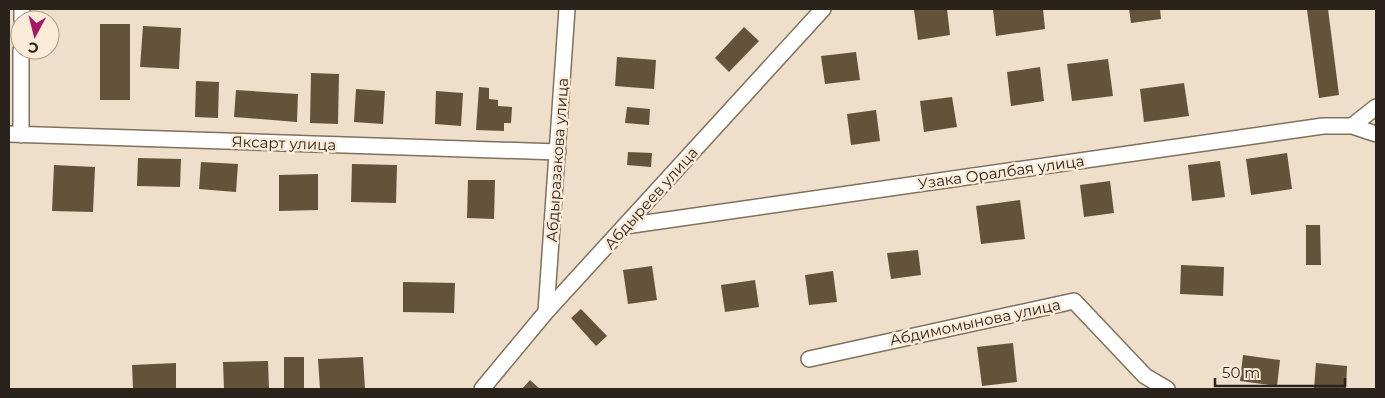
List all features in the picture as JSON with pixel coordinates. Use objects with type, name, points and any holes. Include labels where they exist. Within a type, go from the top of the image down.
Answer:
[{"type":"street","name":"Абдыразакова улица","points":[[546,312],[568,9]]},
{"type":"street","name":"Абдыреев улица","points":[[482,389],[546,312],[823,9]]},
{"type":"street","points":[[15,134],[20,60]]},
{"type":"street","points":[[1352,126],[1376,107]]},
{"type":"street","name":"Узака Оралбая улица","points":[[625,226],[1323,126],[1352,126],[1376,134]]},
{"type":"street","name":"Яксарт улица","points":[[15,134],[558,152]]},
{"type":"street","name":"Абдимомынова улица","points":[[809,359],[1074,301],[1145,376],[1167,389]]},
{"type":"building","points":[[947,9],[950,35],[918,40],[914,10]]},
{"type":"building","points":[[993,9],[1043,9],[1045,29],[996,36]]},
{"type":"building","points":[[1129,9],[1160,9],[1161,19],[1131,23]]},
{"type":"building","points":[[1328,9],[1339,95],[1319,98],[1307,10]]},
{"type":"building","points":[[100,24],[130,24],[130,100],[100,100]]},
{"type":"building","points":[[143,26],[181,28],[179,69],[140,67]]},
{"type":"building","points":[[744,27],[759,41],[729,72],[715,58]]},
{"type":"building","points":[[856,52],[860,80],[825,84],[821,56]]},
{"type":"building","points":[[617,57],[656,60],[654,89],[615,86]]},
{"type":"building","points":[[1108,59],[1113,96],[1072,101],[1067,64]]},
{"type":"building","points":[[1040,67],[1044,101],[1011,106],[1007,72]]},
{"type":"building","points":[[311,73],[339,74],[338,124],[310,123]]},
{"type":"building","points":[[196,81],[219,82],[218,118],[195,117]]},
{"type":"building","points":[[1184,83],[1189,116],[1144,122],[1140,89]]},
{"type":"building","points":[[479,87],[489,88],[489,99],[498,100],[498,106],[512,107],[511,123],[504,123],[504,131],[476,130]]},
{"type":"building","points":[[356,89],[385,91],[383,124],[354,122]]},
{"type":"building","points":[[236,90],[298,94],[297,122],[234,117]]},
{"type":"building","points":[[436,91],[463,93],[461,126],[435,124]]},
{"type":"building","points":[[952,97],[957,127],[924,132],[920,101]]},
{"type":"building","points":[[627,107],[650,109],[649,125],[625,123]]},
{"type":"building","points":[[876,110],[880,141],[851,145],[847,114]]},
{"type":"building","points":[[628,152],[652,153],[651,167],[627,165]]},
{"type":"building","points":[[1287,153],[1292,189],[1251,195],[1246,159]]},
{"type":"building","points":[[138,158],[181,159],[180,187],[137,186]]},
{"type":"building","points":[[1220,161],[1225,197],[1192,201],[1188,165]]},
{"type":"building","points":[[201,162],[238,164],[236,192],[199,189]]},
{"type":"building","points":[[352,164],[397,165],[396,203],[351,202]]},
{"type":"building","points":[[54,165],[95,167],[93,212],[52,211]]},
{"type":"building","points":[[318,174],[318,210],[279,211],[279,175]]},
{"type":"building","points":[[468,180],[495,180],[494,219],[467,218]]},
{"type":"building","points":[[1110,181],[1114,213],[1084,217],[1080,185]]},
{"type":"building","points":[[1020,200],[1025,239],[981,244],[976,206]]},
{"type":"building","points":[[1306,225],[1320,225],[1321,265],[1306,265]]},
{"type":"building","points":[[918,250],[921,275],[891,279],[887,253]]},
{"type":"building","points":[[1181,265],[1224,267],[1223,296],[1180,294]]},
{"type":"building","points":[[652,266],[657,300],[628,304],[623,270]]},
{"type":"building","points":[[833,271],[837,302],[809,305],[805,275]]},
{"type":"building","points":[[755,280],[759,307],[725,312],[721,285]]},
{"type":"building","points":[[403,282],[455,283],[454,313],[403,312]]},
{"type":"building","points":[[581,309],[607,336],[596,346],[571,318]]},
{"type":"building","points":[[1013,343],[1017,382],[982,386],[977,347]]},
{"type":"building","points":[[1243,355],[1280,360],[1277,386],[1240,381]]},
{"type":"building","points":[[284,357],[304,357],[304,389],[284,389]]},
{"type":"building","points":[[363,357],[365,389],[320,389],[318,359]]},
{"type":"building","points":[[268,361],[269,389],[224,389],[223,362]]},
{"type":"building","points":[[176,363],[176,389],[133,389],[132,365]]},
{"type":"building","points":[[1316,363],[1347,366],[1346,389],[1314,389]]},
{"type":"building","points":[[530,380],[540,389],[522,389]]}]
